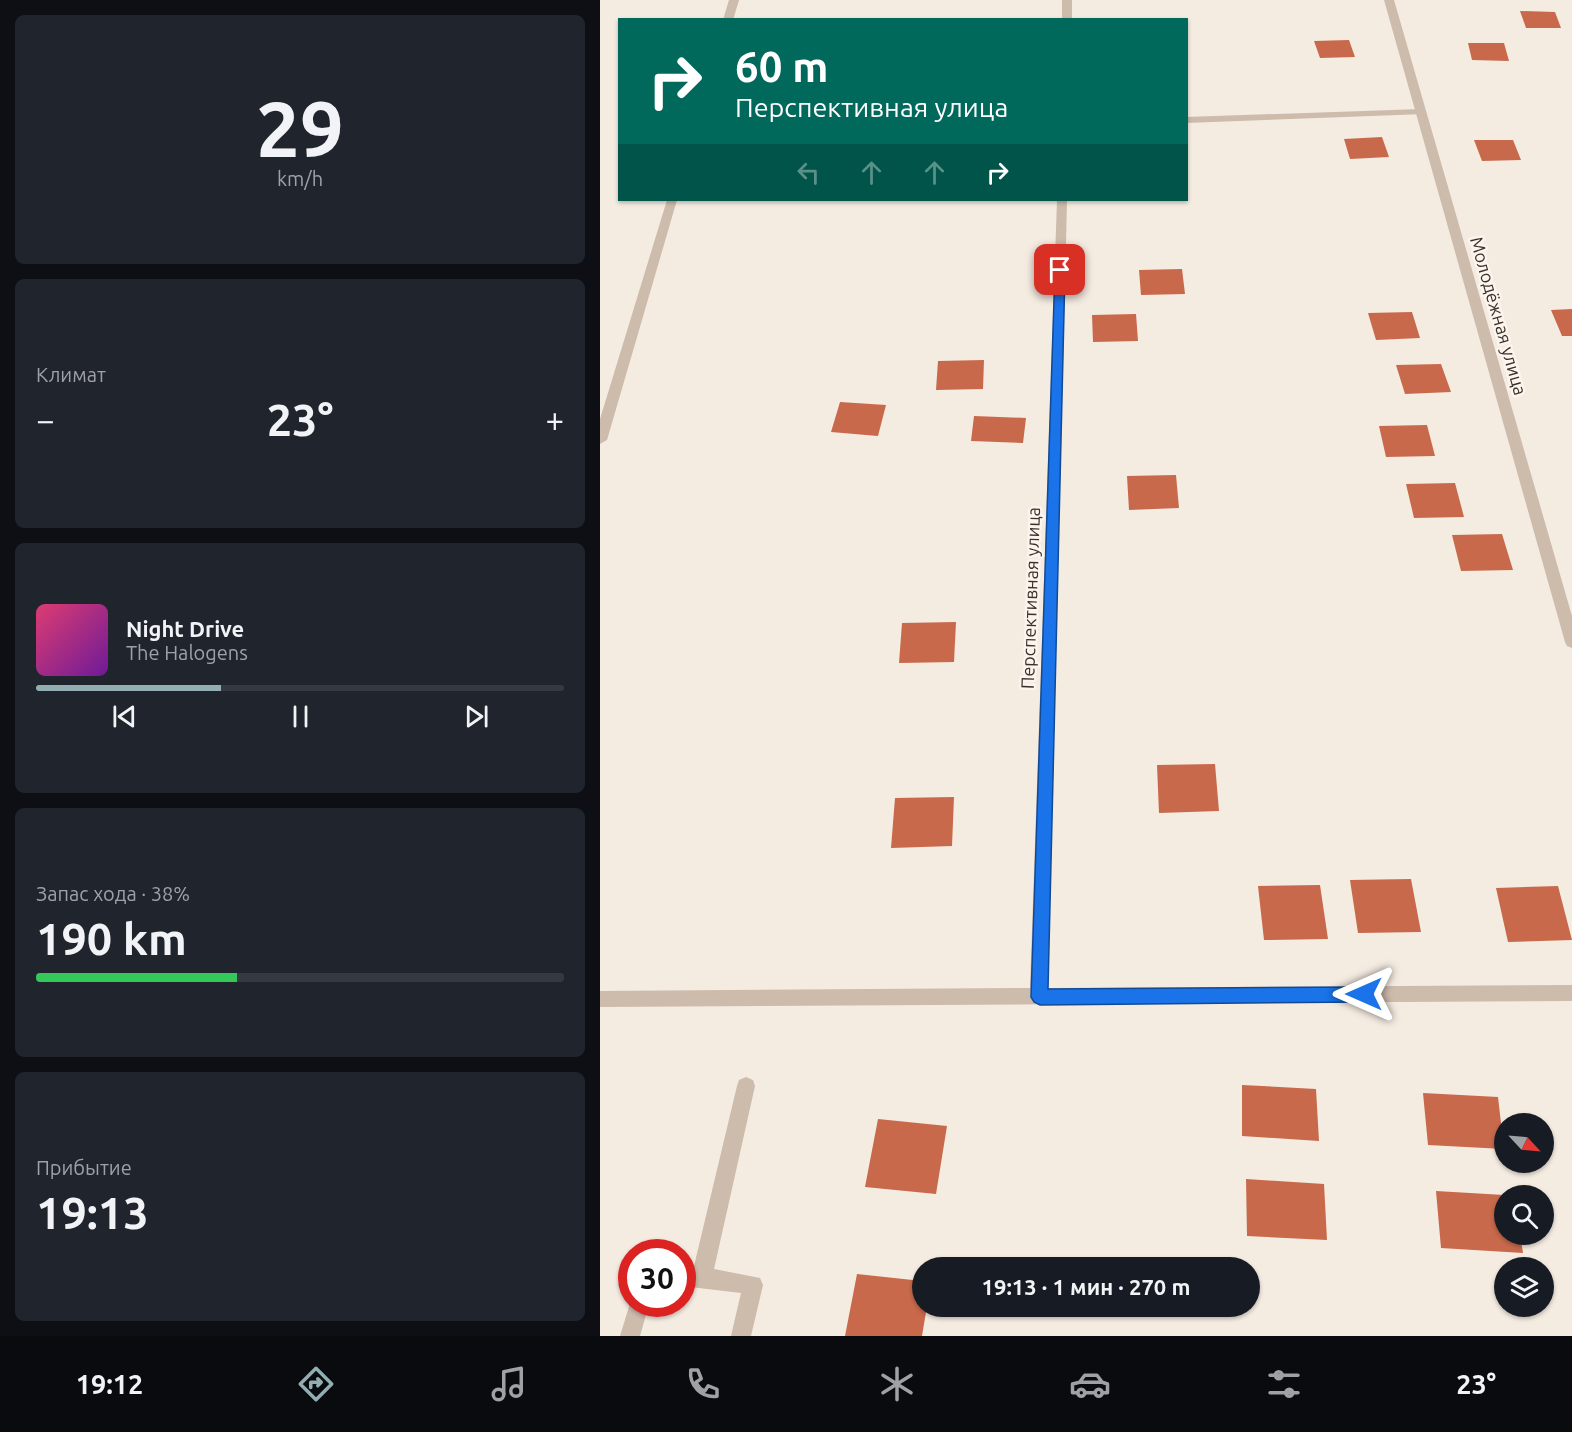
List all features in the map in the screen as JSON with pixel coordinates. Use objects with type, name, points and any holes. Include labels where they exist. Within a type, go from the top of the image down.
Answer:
[{"type":"street","points":[[729,18],[734,0]]},
{"type":"street","points":[[1067,18],[1068,0]]},
{"type":"street","name":"Молодёжная улица","points":[[1389,0],[1572,642]]},
{"type":"street","points":[[1188,120],[1421,112]]},
{"type":"street","points":[[600,440],[672,201]]},
{"type":"street","name":"Перспективная улица","points":[[1040,997],[1062,201]]},
{"type":"street","points":[[600,999],[1572,993]]},
{"type":"street","points":[[696,1263],[746,1086]]},
{"type":"street","points":[[696,1278],[753,1285],[741,1336]]},
{"type":"street","points":[[630,1336],[635,1317]]},
{"type":"building","points":[[1520,11],[1555,12],[1561,28],[1526,28]]},
{"type":"building","points":[[1349,40],[1355,57],[1320,58],[1314,41]]},
{"type":"building","points":[[1468,43],[1504,43],[1509,61],[1472,60]]},
{"type":"building","points":[[1382,137],[1389,157],[1350,159],[1344,139]]},
{"type":"building","points":[[1474,140],[1513,140],[1521,160],[1482,161]]},
{"type":"building","points":[[1182,269],[1185,294],[1141,295],[1139,270]]},
{"type":"building","points":[[1572,309],[1572,336],[1562,336],[1551,310]]},
{"type":"building","points":[[1412,312],[1420,338],[1376,340],[1368,313]]},
{"type":"building","points":[[1136,314],[1138,341],[1093,342],[1092,315]]},
{"type":"building","points":[[984,360],[983,389],[936,390],[938,361]]},
{"type":"building","points":[[1441,364],[1451,392],[1405,394],[1396,365]]},
{"type":"building","points":[[840,402],[886,405],[878,436],[831,432]]},
{"type":"building","points":[[974,416],[1026,418],[1023,443],[971,441]]},
{"type":"building","points":[[1427,425],[1435,456],[1386,457],[1379,426]]},
{"type":"building","points":[[1176,475],[1179,508],[1129,510],[1127,476]]},
{"type":"building","points":[[1455,483],[1464,517],[1414,518],[1406,484]]},
{"type":"building","points":[[1502,534],[1513,570],[1461,571],[1452,535]]},
{"type":"building","points":[[956,622],[954,662],[899,663],[902,623]]},
{"type":"building","points":[[1215,764],[1219,811],[1159,813],[1157,765]]},
{"type":"building","points":[[954,797],[952,846],[891,848],[895,798]]},
{"type":"building","points":[[1411,879],[1421,932],[1358,933],[1350,880]]},
{"type":"building","points":[[1320,885],[1328,939],[1264,940],[1258,886]]},
{"type":"building","points":[[1558,886],[1572,940],[1508,942],[1496,888]]},
{"type":"building","points":[[1242,1085],[1316,1089],[1319,1141],[1242,1136]]},
{"type":"building","points":[[1423,1093],[1498,1097],[1500,1113],[1494,1113],[1494,1148],[1428,1145]]},
{"type":"building","points":[[878,1119],[947,1126],[936,1194],[865,1187]]},
{"type":"building","points":[[1246,1179],[1324,1184],[1327,1240],[1247,1236]]},
{"type":"building","points":[[1436,1191],[1494,1194],[1494,1245],[1522,1245],[1523,1253],[1441,1248]]},
{"type":"building","points":[[857,1274],[912,1280],[912,1317],[925,1317],[922,1336],[845,1336]]},
{"type":"route","points":[[1060,270],[1040,997],[1364,994]]}]
